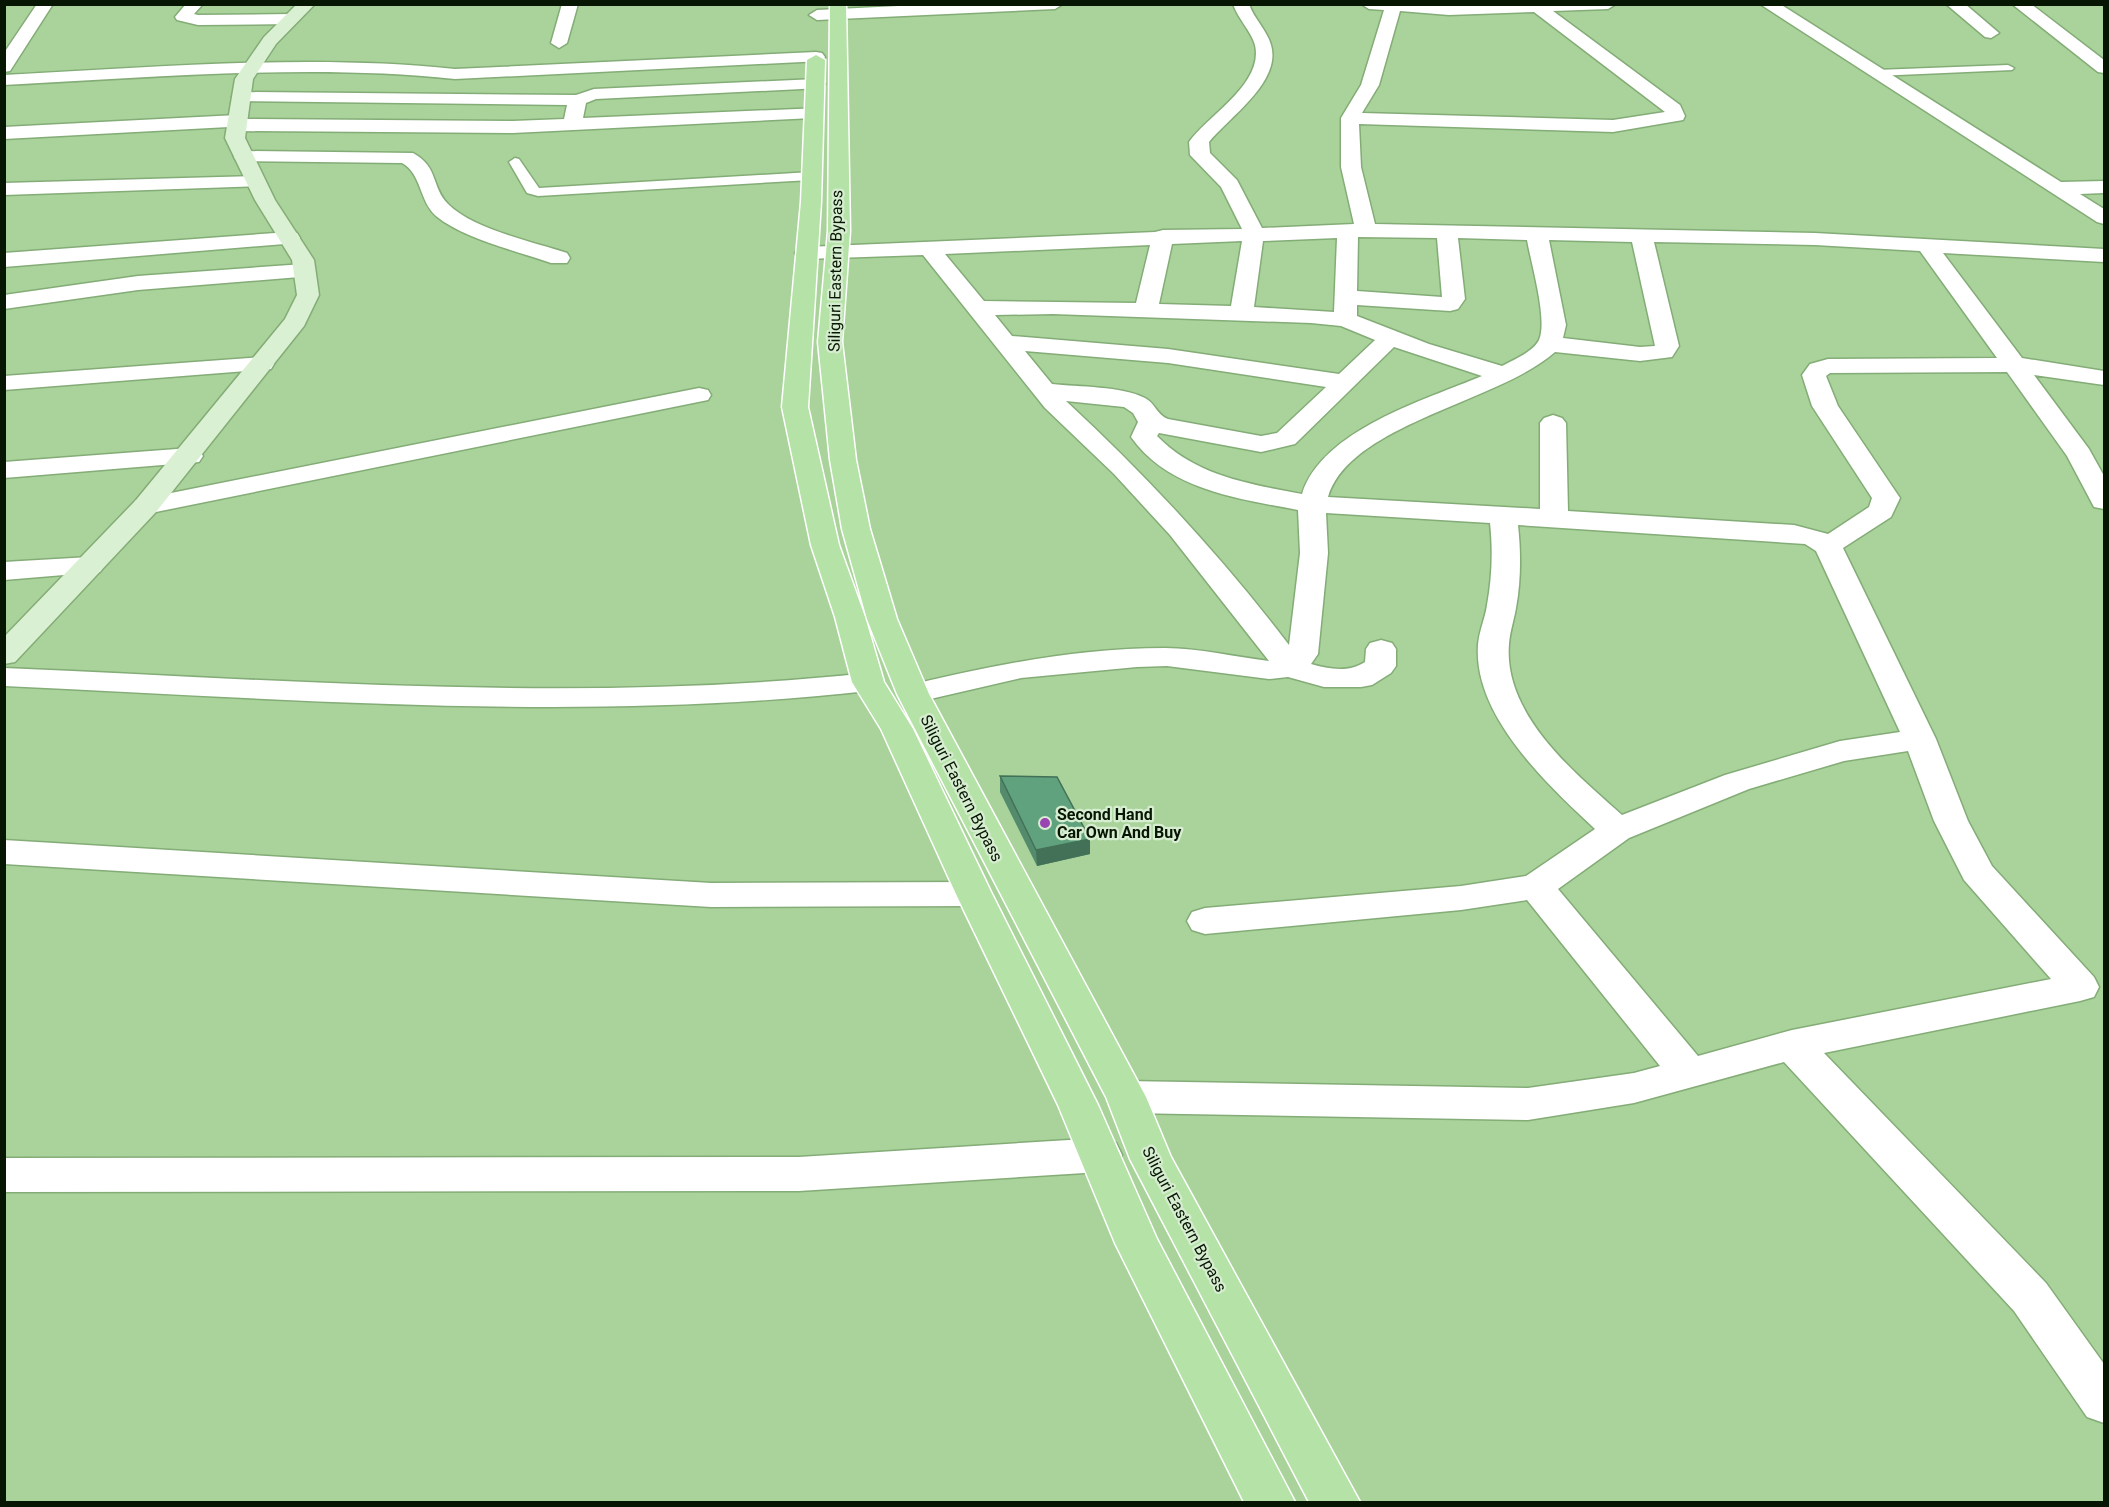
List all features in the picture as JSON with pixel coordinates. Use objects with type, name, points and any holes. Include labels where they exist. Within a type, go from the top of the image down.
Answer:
[{"type":"main road","name":"Siliguri Eastern Bypass","points":[[838,9],[839,231],[835,252],[830,342],[843,460],[856,529],[882,619],[913,694],[1126,1097],[1151,1159],[1335,1503]]},
{"type":"main road","name":"Siliguri Eastern Bypass","points":[[817,10],[812,176],[795,407],[825,545],[850,617],[868,681],[897,729],[974,894],[1101,1155],[1137,1243],[1270,1503]]},
{"type":"street","points":[[4,67],[11,46],[45,4]]},
{"type":"street","points":[[195,4],[183,17],[198,20],[299,12]]},
{"type":"street","points":[[559,43],[570,4]]},
{"type":"street","points":[[817,10],[1054,4]]},
{"type":"street","points":[[1240,314],[1254,232],[1230,184],[1200,155],[1199,142],[1203,135],[1240,100],[1264,56],[1263,44],[1246,20],[1241,4]]},
{"type":"street","points":[[1369,4],[1449,10],[1608,4]]},
{"type":"street","points":[[1768,4],[2104,218]]},
{"type":"street","points":[[1954,4],[1991,33]]},
{"type":"street","points":[[2020,4],[2104,68]]},
{"type":"street","points":[[1345,320],[1345,297],[1357,230],[1350,118],[1370,85],[1395,5]]},
{"type":"street","points":[[1350,118],[1613,126],[1676,116],[1672,109],[1539,8]]},
{"type":"street","points":[[4,655],[90,566],[190,456],[296,321],[308,295],[303,260],[256,182],[235,138],[244,79],[270,41],[299,12]]},
{"type":"street","points":[[4,80],[251,68],[419,70],[455,74],[816,57]]},
{"type":"street","points":[[4,133],[238,114],[578,100],[594,94],[816,84]]},
{"type":"street","points":[[571,125],[578,100]]},
{"type":"street","points":[[238,114],[513,127],[813,112]]},
{"type":"street","points":[[244,157],[406,157],[419,162],[424,171],[428,192],[444,212],[479,229],[560,258]]},
{"type":"street","points":[[4,189],[256,182]]},
{"type":"street","points":[[2055,188],[2104,187]]},
{"type":"street","points":[[806,253],[1254,232],[1357,230],[1815,239],[2103,256]]},
{"type":"street","points":[[1345,297],[1450,304],[1454,299],[1447,232]]},
{"type":"street","points":[[1290,667],[1303,654],[1314,553],[1312,504],[1319,481],[1338,458],[1361,440],[1504,375],[1534,358],[1550,344],[1554,325],[1537,234]]},
{"type":"street","points":[[1146,311],[1163,236]]},
{"type":"street","points":[[1550,344],[1640,354],[1664,352],[1667,346],[1642,237]]},
{"type":"street","points":[[4,260],[289,238]]},
{"type":"street","points":[[1928,247],[2017,365],[2080,455],[2102,494]]},
{"type":"street","points":[[929,248],[1044,391],[1180,529],[1240,601],[1290,667]]},
{"type":"street","points":[[4,302],[138,283],[304,271]]},
{"type":"street","points":[[976,308],[1030,307],[1345,320],[1504,375]]},
{"type":"street","points":[[1151,422],[1261,444],[1275,443],[1286,439],[1391,337]]},
{"type":"street","points":[[1003,342],[1168,356],[1344,382]]},
{"type":"street","points":[[4,383],[262,364]]},
{"type":"street","points":[[1828,546],[1881,511],[1886,498],[1878,479],[1833,416],[1816,387],[1814,375],[1819,369],[1828,366],[2017,365],[2104,378]]},
{"type":"street","points":[[1044,391],[1140,403],[1146,409],[1151,422],[1144,437],[1157,454],[1192,475],[1241,490],[1312,504],[1794,533],[1815,538],[1828,546],[1920,739],[1952,821],[1977,872],[2092,983]]},
{"type":"street","points":[[146,506],[699,395]]},
{"type":"street","points":[[1553,423],[1554,520]]},
{"type":"street","points":[[4,470],[190,456]]},
{"type":"street","points":[[1503,517],[1507,545],[1504,579],[1492,648],[1498,685],[1521,728],[1556,773],[1596,845]]},
{"type":"street","points":[[4,570],[90,566]]},
{"type":"street","points":[[913,694],[1021,669],[1137,658],[1167,657],[1269,670],[1290,667],[1324,678],[1361,678],[1380,666],[1382,649]]},
{"type":"street","points":[[4,677],[520,699],[675,698],[794,691],[868,681]]},
{"type":"street","points":[[1205,921],[1461,898],[1536,887],[1596,845],[1737,782],[1839,751],[1920,739]]},
{"type":"street","points":[[4,852],[711,895],[974,894]]},
{"type":"street","points":[[1536,887],[1689,1073]]},
{"type":"street","points":[[1126,1097],[1528,1104],[1634,1088],[1792,1045],[1865,1032],[2092,983]]},
{"type":"street","points":[[1792,1045],[2030,1297],[2104,1402]]},
{"type":"street","points":[[4,1175],[799,1174],[1101,1155]]},
{"type":"lane","points":[[1876,73],[2007,68]]},
{"type":"lane","points":[[515,162],[532,190],[538,192],[812,176]]},
{"type":"building","name":"Second Hand Car Own And Buy","points":[[1000,776],[1057,777],[1090,839],[1036,850]]},
{"type":"place","name":"Second Hand Car Own And Buy","points":[[1045,823]]}]
